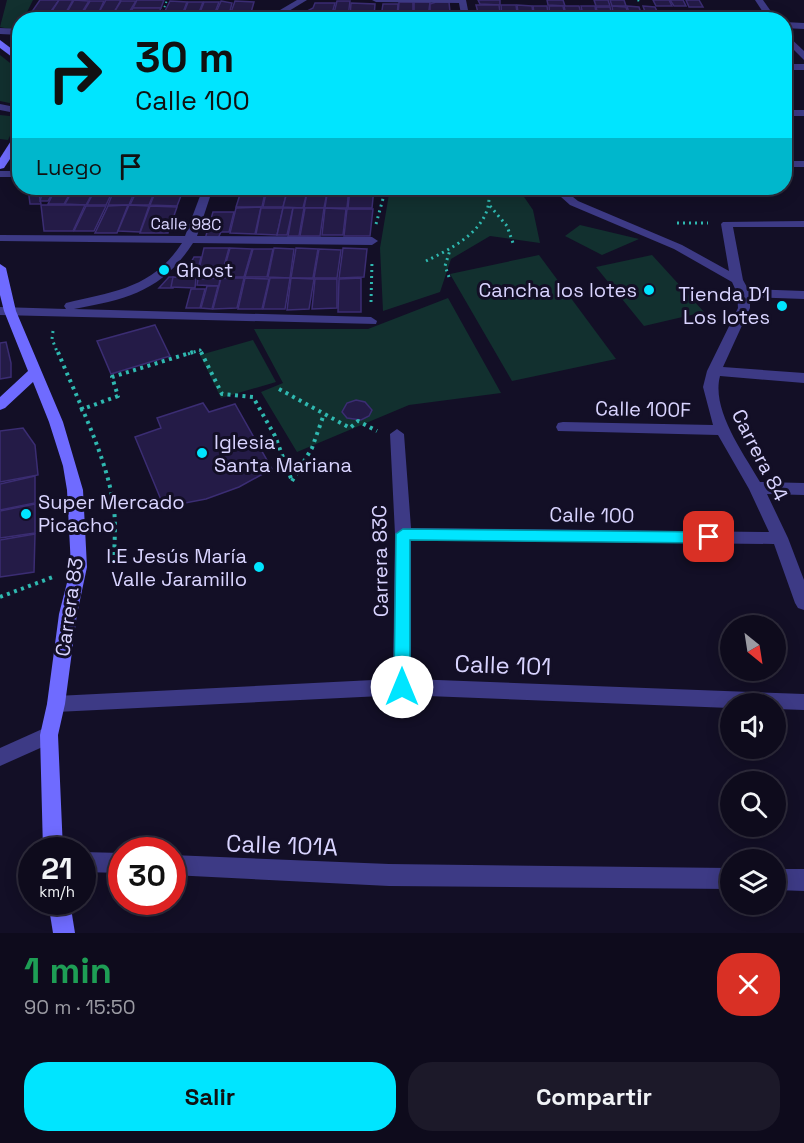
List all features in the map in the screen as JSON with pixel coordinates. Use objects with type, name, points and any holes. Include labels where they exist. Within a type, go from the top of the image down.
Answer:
[{"type":"street","points":[[281,12],[303,0]]},
{"type":"street","points":[[376,0],[462,0]]},
{"type":"street","points":[[0,43],[12,53]]},
{"type":"street","points":[[792,43],[804,57]]},
{"type":"street","points":[[0,166],[12,147]]},
{"type":"street","points":[[5,311],[87,303],[135,290],[164,274],[176,264],[191,240],[206,195]]},
{"type":"street","points":[[564,195],[574,203],[678,247],[740,287],[804,295]]},
{"type":"street","points":[[740,287],[727,224],[804,224]]},
{"type":"street","name":"Calle 98C","points":[[0,238],[372,241]]},
{"type":"street","name":"Carrera 83","points":[[0,268],[5,311],[36,371],[55,420],[75,490],[79,567],[68,614],[56,704],[49,735],[53,837]]},
{"type":"street","name":"Carrera 84","points":[[740,287],[744,308],[714,371],[710,387],[722,430],[756,488],[780,538],[804,603]]},
{"type":"street","points":[[5,311],[371,321]]},
{"type":"street","points":[[2,400],[36,371]]},
{"type":"street","points":[[714,371],[804,378]]},
{"type":"street","name":"Calle 100F","points":[[563,427],[722,430]]},
{"type":"street","name":"Carrera 83C","points":[[397,434],[403,534],[402,687]]},
{"type":"street","points":[[756,488],[804,489]]},
{"type":"street","name":"Calle 100","points":[[403,534],[780,538]]},
{"type":"street","name":"Calle 101","points":[[56,704],[402,687],[804,702]]},
{"type":"street","points":[[0,757],[49,735]]},
{"type":"street","name":"Calle 101A","points":[[186,867],[388,875],[720,879]]},
{"type":"street","points":[[786,879],[804,880]]},
{"type":"street","points":[[61,915],[64,933]]},
{"type":"path","points":[[638,0],[640,4]]},
{"type":"path","points":[[489,195],[490,206],[507,226],[514,246]]},
{"type":"path","points":[[426,261],[452,247],[479,224],[490,206]]},
{"type":"path","points":[[449,278],[445,266],[452,247]]},
{"type":"path","points":[[74,313],[55,327],[52,339],[82,410],[111,495],[114,510],[114,565]]},
{"type":"path","points":[[55,420],[118,396],[112,378],[200,350],[222,394],[253,397],[274,436],[292,481],[312,448],[324,414]]},
{"type":"path","points":[[279,389],[350,428],[358,421],[375,431],[397,434]]},
{"type":"path","points":[[0,597],[79,567]]},
{"type":"green space","points":[[7,0],[33,0],[27,12],[12,12],[12,30],[0,27]]},
{"type":"green space","points":[[0,55],[12,64],[12,104],[0,101]]},
{"type":"green space","points":[[0,115],[12,116],[12,132],[8,140],[0,139]]},
{"type":"green space","points":[[389,195],[523,195],[533,210],[540,243],[490,236],[451,259],[440,292],[383,311],[380,248]]},
{"type":"green space","points":[[580,225],[639,239],[602,255],[565,236]]},
{"type":"green space","points":[[539,255],[616,359],[512,381],[450,274]]},
{"type":"green space","name":"Cancha los lotes","points":[[652,255],[704,312],[644,326],[596,267]]},
{"type":"green space","points":[[448,298],[501,393],[409,405],[297,452],[261,392],[283,383],[254,329],[368,329]]},
{"type":"green space","points":[[253,340],[276,382],[221,398],[200,355]]},
{"type":"building","points":[[40,0],[59,0],[50,12],[32,12]]},
{"type":"building","points":[[59,0],[73,0],[66,12],[51,12]]},
{"type":"building","points":[[74,0],[89,1],[82,12],[67,12]]},
{"type":"building","points":[[106,0],[121,0],[114,12],[99,12]]},
{"type":"building","points":[[137,0],[164,0],[161,8],[133,8]]},
{"type":"building","points":[[478,0],[500,0],[500,5],[480,4]]},
{"type":"building","points":[[547,0],[563,0],[565,6],[548,5]]},
{"type":"building","points":[[594,0],[608,0],[610,6],[596,6]]},
{"type":"building","points":[[610,0],[624,0],[626,6],[612,6]]},
{"type":"building","points":[[653,0],[669,0],[672,6],[656,6]]},
{"type":"building","points":[[670,0],[683,0],[686,6],[674,6]]},
{"type":"building","points":[[686,0],[699,0],[703,7],[689,7]]},
{"type":"building","points":[[90,1],[104,1],[99,12],[83,12]]},
{"type":"building","points":[[121,1],[136,1],[129,12],[114,12]]},
{"type":"building","points":[[170,1],[187,2],[183,12],[164,12]]},
{"type":"building","points":[[221,1],[232,3],[230,12],[216,12]]},
{"type":"building","points":[[235,1],[254,2],[251,12],[231,12]]},
{"type":"building","points":[[337,1],[350,1],[349,12],[334,12]]},
{"type":"building","points":[[188,2],[203,2],[199,12],[184,12]]},
{"type":"building","points":[[204,2],[219,2],[215,12],[200,12]]},
{"type":"building","points":[[399,2],[413,2],[413,12],[398,12]]},
{"type":"building","points":[[414,2],[430,2],[429,12],[414,12]]},
{"type":"building","points":[[449,2],[450,12],[430,12],[430,4]]},
{"type":"building","points":[[315,3],[335,3],[332,12],[306,12],[313,8]]},
{"type":"building","points":[[351,3],[375,4],[374,12],[350,12]]},
{"type":"building","points":[[383,4],[398,4],[397,12],[382,12]]},
{"type":"building","points":[[476,5],[499,5],[500,12],[478,12]]},
{"type":"building","points":[[501,5],[516,5],[517,12],[501,12]]},
{"type":"building","points":[[517,5],[532,6],[533,12],[518,12]]},
{"type":"building","points":[[533,6],[547,6],[548,12],[534,12]]},
{"type":"building","points":[[549,6],[563,6],[564,12],[549,12]]},
{"type":"building","points":[[564,6],[579,6],[581,12],[565,12]]},
{"type":"building","points":[[581,6],[595,6],[596,12],[582,12]]},
{"type":"building","points":[[612,6],[626,7],[628,12],[613,12]]},
{"type":"building","points":[[627,6],[639,7],[641,12],[629,12]]},
{"type":"building","points":[[643,6],[655,7],[657,12],[645,12]]},
{"type":"building","points":[[596,7],[610,7],[611,12],[597,12]]},
{"type":"building","points":[[133,8],[161,8],[159,12],[130,12]]},
{"type":"building","points":[[29,195],[39,195],[41,204],[30,204]]},
{"type":"building","points":[[42,195],[52,195],[48,201],[40,201]]},
{"type":"building","points":[[52,195],[69,195],[64,204],[48,204]]},
{"type":"building","points":[[70,195],[91,195],[86,205],[65,204]]},
{"type":"building","points":[[92,195],[111,195],[106,205],[87,205]]},
{"type":"building","points":[[112,195],[133,195],[129,205],[108,205]]},
{"type":"building","points":[[135,195],[153,195],[149,205],[130,205]]},
{"type":"building","points":[[154,195],[181,195],[177,206],[150,205]]},
{"type":"building","points":[[240,195],[265,195],[262,207],[236,207]]},
{"type":"building","points":[[266,195],[286,195],[283,207],[263,207]]},
{"type":"building","points":[[286,195],[306,195],[303,208],[283,207]]},
{"type":"building","points":[[307,195],[327,195],[324,208],[304,208]]},
{"type":"building","points":[[327,195],[348,195],[347,208],[325,208]]},
{"type":"building","points":[[349,195],[373,195],[372,208],[348,208]]},
{"type":"building","points":[[41,205],[85,205],[73,231],[44,231]]},
{"type":"building","points":[[128,205],[117,233],[95,233],[108,206]]},
{"type":"building","points":[[129,205],[149,206],[140,232],[118,231]]},
{"type":"building","points":[[86,206],[106,206],[94,231],[74,231]]},
{"type":"building","points":[[150,206],[177,207],[168,233],[140,233]]},
{"type":"building","points":[[261,207],[255,234],[230,233],[236,208]]},
{"type":"building","points":[[261,208],[283,208],[277,235],[256,234]]},
{"type":"building","points":[[283,208],[293,208],[287,235],[277,235]]},
{"type":"building","points":[[293,208],[304,208],[299,236],[288,236]]},
{"type":"building","points":[[305,208],[324,208],[320,236],[300,236]]},
{"type":"building","points":[[325,208],[346,209],[343,235],[322,235]]},
{"type":"building","points":[[347,209],[373,209],[370,236],[344,236]]},
{"type":"building","points":[[213,212],[234,212],[229,232],[221,232],[218,238],[205,239]]},
{"type":"building","points":[[204,248],[229,248],[221,277],[197,278]]},
{"type":"building","points":[[230,248],[252,249],[244,277],[222,277]]},
{"type":"building","points":[[274,248],[294,249],[290,278],[268,277]]},
{"type":"building","points":[[296,248],[318,249],[313,278],[291,278]]},
{"type":"building","points":[[343,248],[367,249],[364,277],[339,278]]},
{"type":"building","points":[[253,249],[273,249],[267,277],[245,277]]},
{"type":"building","points":[[319,249],[341,250],[337,278],[314,278]]},
{"type":"building","points":[[194,257],[201,257],[196,278],[183,277]]},
{"type":"building","points":[[169,277],[173,277],[173,288],[159,288]]},
{"type":"building","points":[[173,277],[196,278],[195,288],[171,287]]},
{"type":"building","points":[[220,278],[219,286],[197,285],[198,279]]},
{"type":"building","points":[[221,278],[244,278],[237,308],[213,309]]},
{"type":"building","points":[[245,278],[269,279],[262,309],[238,309]]},
{"type":"building","points":[[270,278],[290,278],[285,309],[263,309]]},
{"type":"building","points":[[291,278],[314,279],[309,309],[287,310]]},
{"type":"building","points":[[361,278],[361,312],[338,312],[339,279]]},
{"type":"building","points":[[315,279],[337,279],[337,308],[312,309]]},
{"type":"building","points":[[207,286],[218,286],[212,309],[201,308]]},
{"type":"building","points":[[191,289],[205,289],[200,308],[186,308]]},
{"type":"building","points":[[155,325],[170,356],[111,374],[97,341]]},
{"type":"building","points":[[6,342],[11,363],[11,377],[0,379],[0,343]]},
{"type":"building","points":[[356,400],[365,402],[372,410],[369,416],[361,420],[347,418],[342,412],[347,403]]},
{"type":"building","name":"Iglesia Santa Mariana","points":[[203,403],[209,412],[235,404],[272,469],[239,487],[206,499],[164,507],[135,437],[161,428],[157,418]]},
{"type":"building","points":[[23,428],[35,445],[38,475],[0,482],[0,431]]},
{"type":"building","points":[[35,476],[35,503],[0,510],[0,484]]},
{"type":"building","points":[[35,504],[35,533],[0,538],[0,511]]},
{"type":"building","points":[[35,534],[34,572],[0,577],[0,540]]},
{"type":"place","name":"Ghost","points":[[164,270]]},
{"type":"place","name":"Cancha los lotes","points":[[649,290]]},
{"type":"place","name":"Tienda D1 Los lotes","points":[[782,306]]},
{"type":"place","name":"Iglesia Santa Mariana","points":[[202,453]]},
{"type":"place","name":"Super Mercado Picacho","points":[[26,514]]},
{"type":"place","name":"I.E Jesús María Valle Jaramillo","points":[[259,567]]},
{"type":"route","points":[[402,687],[403,534],[709,537]]}]
